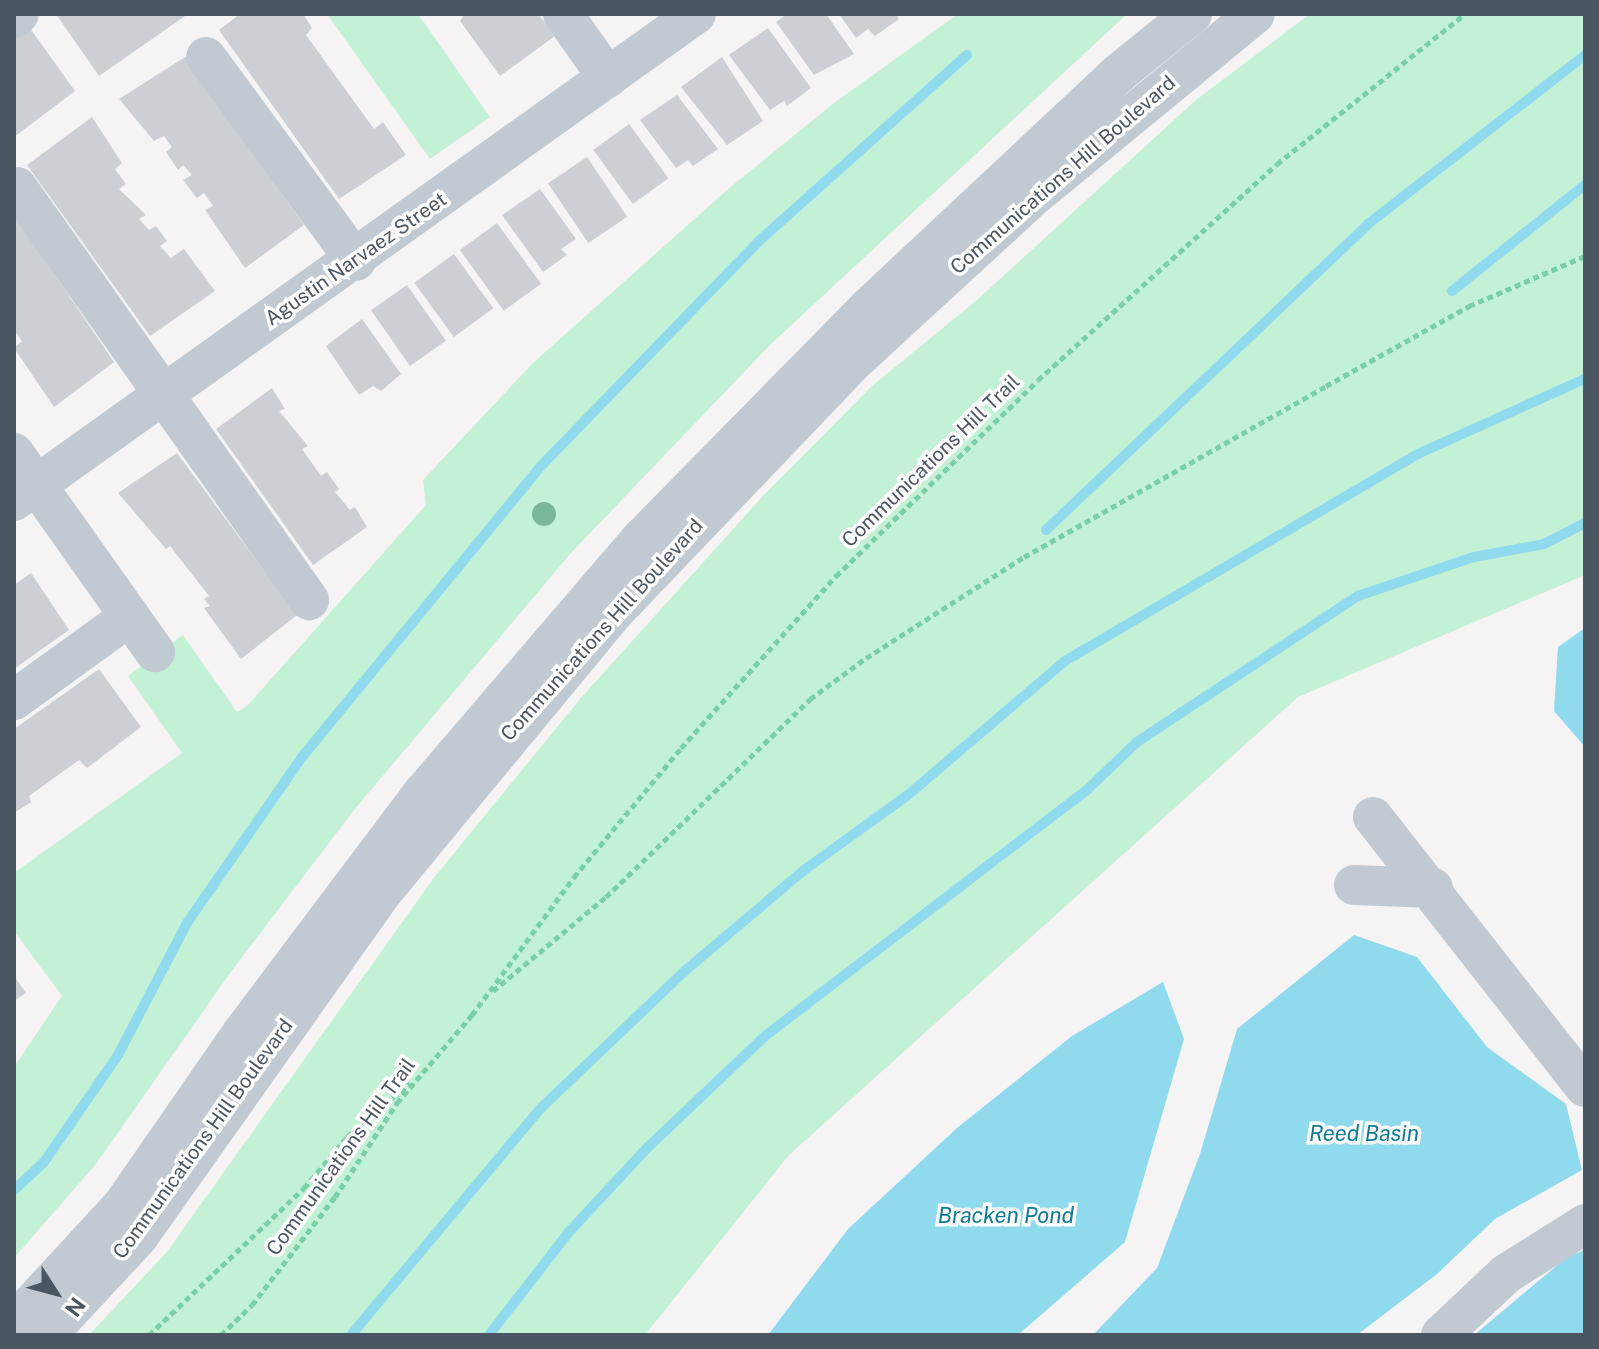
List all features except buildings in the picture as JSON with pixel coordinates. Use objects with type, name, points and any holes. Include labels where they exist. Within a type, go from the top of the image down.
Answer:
[{"type":"street","points":[[14,18],[19,14]]},
{"type":"street","points":[[563,14],[608,78]]},
{"type":"street","name":"Agustin Narvaez Street","points":[[26,493],[356,261],[696,14]]},
{"type":"street","name":"Communications Hill Boulevard","points":[[14,1323],[123,1205],[242,1033],[414,804],[641,539],[869,307],[1119,73],[1192,14]]},
{"type":"street","name":"Communications Hill Boulevard","points":[[47,1335],[138,1237],[384,890],[480,768],[624,601],[876,341],[1048,184],[1255,14]]},
{"type":"street","points":[[206,57],[356,261]]},
{"type":"street","points":[[17,187],[309,600]]},
{"type":"street","points":[[14,453],[26,493],[130,616],[155,652]]},
{"type":"street","points":[[14,700],[130,616]]},
{"type":"street","points":[[1373,817],[1433,888],[1585,1087]]},
{"type":"street","points":[[1354,885],[1433,888]]},
{"type":"street","points":[[1441,1335],[1506,1274],[1585,1224]]},
{"type":"path","name":"Communications Hill Trail","points":[[221,1335],[252,1305],[335,1197],[420,1074],[486,997],[574,877],[681,748],[836,576],[1038,380],[1277,164],[1465,14]]},
{"type":"path","name":"Communications Hill Trail","points":[[486,997],[606,897],[810,699],[866,658],[1024,557],[1352,371],[1469,306],[1585,256]]},
{"type":"path","points":[[149,1335],[304,1188],[347,1137],[420,1074]]},
{"type":"green space","points":[[327,14],[418,14],[490,117],[430,159]]},
{"type":"green space","points":[[958,14],[1127,14],[771,344],[571,553],[354,810],[230,973],[96,1164],[14,1258],[14,1067],[62,996],[14,931],[14,873],[182,753],[128,676],[183,635],[237,712],[247,706],[426,505],[423,480],[533,363],[727,190],[834,103]]},
{"type":"green space","points":[[1310,14],[1585,14],[1585,575],[1298,697],[789,1155],[645,1335],[89,1335],[166,1253],[433,879],[580,699],[762,497],[872,386],[977,300],[1196,100]]},
{"type":"water","points":[[1585,628],[1585,747],[1554,711],[1558,647]]},
{"type":"water","name":"Reed Basin","points":[[1354,935],[1417,957],[1487,1047],[1566,1104],[1582,1170],[1495,1219],[1437,1274],[1357,1335],[1093,1335],[1157,1268],[1200,1154],[1237,1029]]},
{"type":"water","name":"Bracken Pond","points":[[1163,982],[1184,1039],[1125,1242],[1018,1335],[768,1335],[848,1229],[957,1128],[1072,1036]]},
{"type":"water","points":[[1585,1250],[1585,1335],[1474,1335],[1567,1257]]},
{"type":"waterway","points":[[14,1190],[44,1162],[118,1055],[187,923],[302,757],[542,465],[759,241],[967,55]]},
{"type":"waterway","points":[[1046,530],[1368,224],[1585,55]]},
{"type":"waterway","points":[[1452,291],[1585,185]]},
{"type":"waterway","points":[[351,1335],[541,1108],[687,969],[804,870],[908,795],[1065,661],[1420,453],[1585,379]]},
{"type":"waterway","points":[[489,1335],[568,1233],[646,1149],[765,1036],[1089,788],[1137,742],[1358,596],[1474,557],[1544,544],[1585,523]]}]
